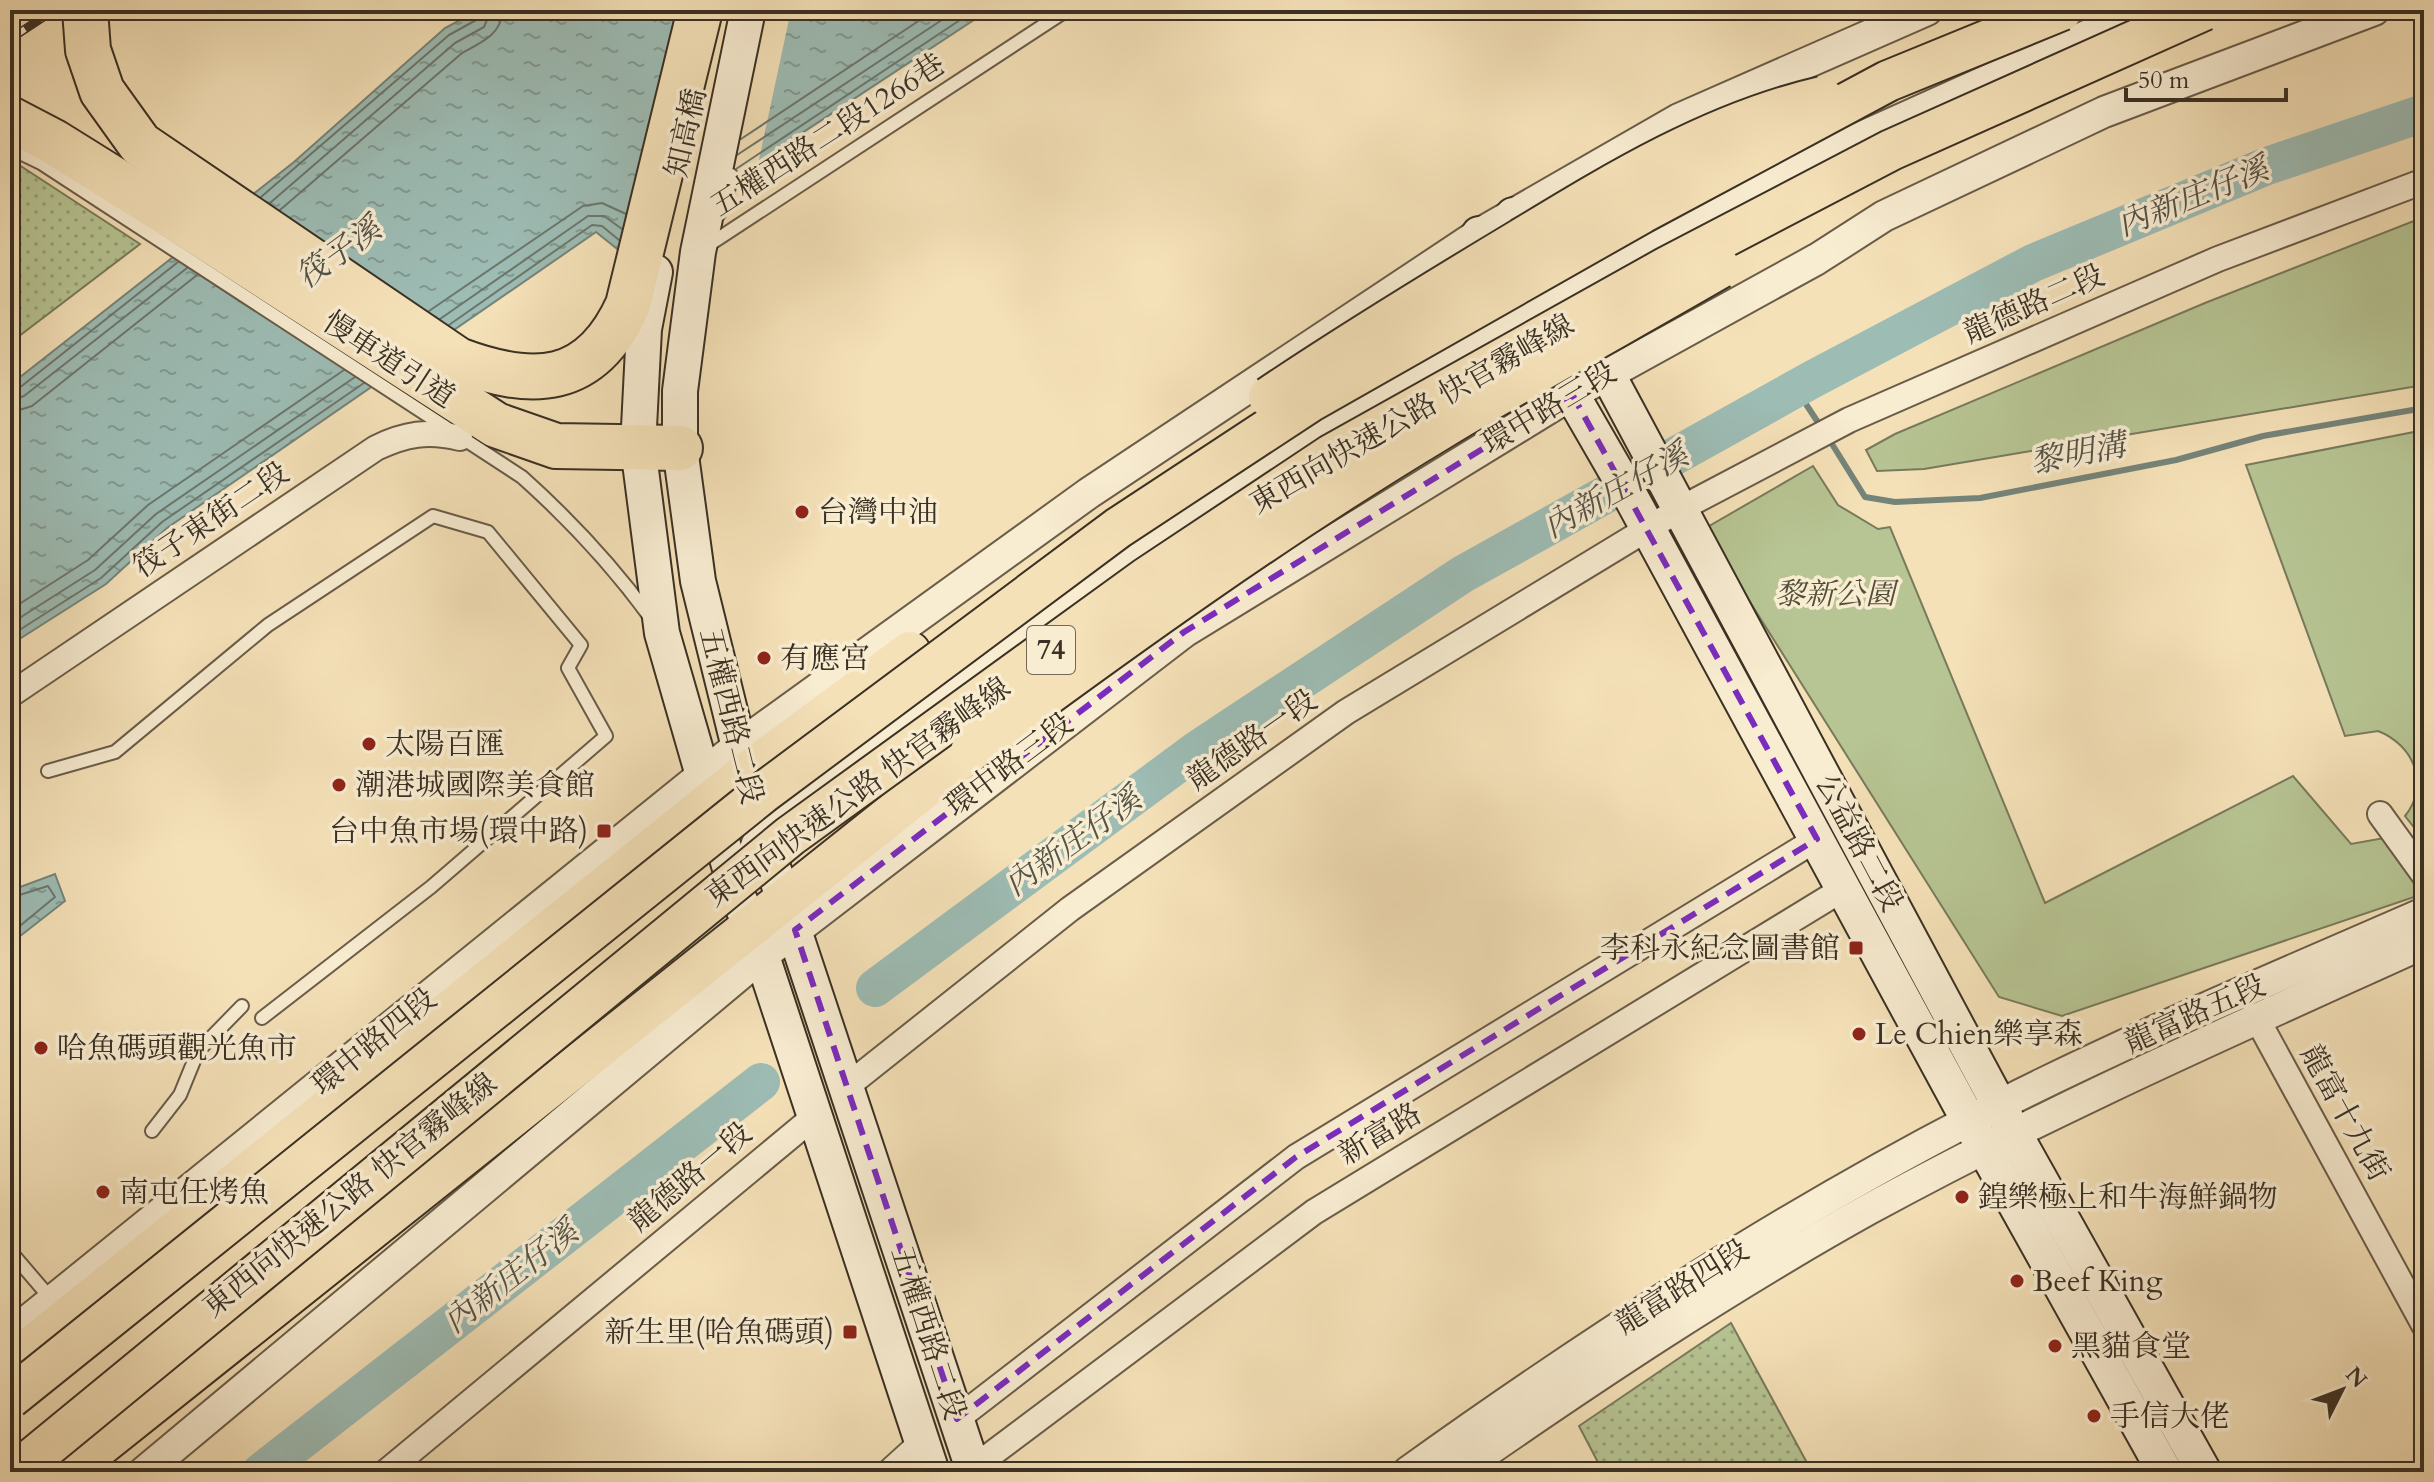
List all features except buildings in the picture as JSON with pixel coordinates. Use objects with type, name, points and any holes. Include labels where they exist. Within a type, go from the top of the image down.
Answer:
[{"type":"highway","points":[[85,10],[94,71],[113,110],[194,207]]},
{"type":"highway","points":[[436,385],[541,379],[588,359],[617,330],[647,268],[691,37],[700,10]]},
{"type":"highway","name":"東西向快速公路 快官霧峰線","points":[[10,1398],[764,792],[1118,528],[1311,401],[1642,213],[1888,81],[2062,10]]},
{"type":"highway","name":"東西向快速公路 快官霧峰線","points":[[16,1472],[790,836],[1146,578],[1331,455],[1667,267],[1891,150],[2126,42],[2204,10]]},
{"type":"highway","points":[[10,1364],[550,932],[741,761],[910,652],[1197,442],[1375,326],[1615,182],[1739,122],[1808,100],[1888,81]]},
{"type":"highway","points":[[10,119],[194,207],[436,385],[496,425],[556,446],[659,447]]},
{"type":"highway","points":[[67,1472],[750,925],[789,916],[971,751],[1156,614],[1442,428],[1823,212],[1891,150]]},
{"type":"main road","name":"知高橋","points":[[647,268],[713,10]]},
{"type":"main road","name":"知高橋","points":[[716,210],[748,10]]},
{"type":"main road","name":"五權西路二段","points":[[716,210],[698,252],[680,391],[659,447],[698,581],[759,824],[974,1470]]},
{"type":"main road","name":"公益路二段","points":[[1513,215],[1613,384],[1664,478],[2165,1472]]},
{"type":"main road","name":"公益路二段","points":[[1479,234],[1640,513],[1843,889],[2204,1472]]},
{"type":"main road","name":"五權西路二段","points":[[647,268],[644,329],[659,447],[662,633],[723,842],[927,1457]]},
{"type":"street","points":[[1558,290],[1789,156],[2104,10]]},
{"type":"street","points":[[10,1420],[417,1094],[723,842],[759,824],[1125,542],[1311,422],[1558,290],[1793,168],[2144,10]]},
{"type":"street","name":"環中路三段","points":[[789,916],[1184,632],[1578,405],[1884,216],[2104,112],[2374,10]]},
{"type":"street","points":[[741,761],[1089,493],[1479,234],[1679,119],[1918,12]]},
{"type":"street","name":"龍德路二段","points":[[1680,509],[1849,420],[2218,259],[2424,181]]},
{"type":"street","name":"筏子東街二段","points":[[10,695],[376,448],[400,436],[421,432],[460,438]]},
{"type":"street","name":"龍德路一段","points":[[846,1087],[1070,909],[1346,712],[1640,513],[1680,509]]},
{"type":"street","name":"環中路四段","points":[[10,1335],[707,789]]},
{"type":"street","points":[[2380,814],[2424,875]]},
{"type":"street","points":[[144,1472],[750,925],[759,824]]},
{"type":"street","name":"新富路","points":[[957,1419],[1296,1157],[1817,839]]},
{"type":"street","name":"新富路","points":[[974,1470],[1314,1212],[1843,889]]},
{"type":"street","name":"龍富路五段","points":[[1992,1127],[2191,1015],[2424,913]]},
{"type":"street","points":[[33,1472],[750,925]]},
{"type":"street","name":"龍富路五段","points":[[1992,1127],[2424,943]]},
{"type":"street","name":"龍富十九街","points":[[2256,1017],[2424,1325]]},
{"type":"street","name":"龍德路一段","points":[[386,1472],[815,1116]]},
{"type":"street","name":"龍富路四段","points":[[1408,1472],[1585,1347],[1837,1193],[1992,1127]]},
{"type":"street","name":"龍富路四段","points":[[1457,1472],[1639,1348],[1867,1210],[1992,1127]]},
{"type":"street","points":[[889,1472],[927,1457]]},
{"type":"lane","points":[[747,84],[761,10]]},
{"type":"lane","name":"五權西路二段1266巷","points":[[698,252],[1067,10]]},
{"type":"lane","name":"慢車道引道","points":[[10,148],[41,163],[129,221],[436,385],[460,438],[522,477],[574,524],[616,571],[662,633]]},
{"type":"lane","points":[[716,210],[734,158]]},
{"type":"lane","points":[[48,771],[115,752],[268,625],[433,516],[488,532],[581,645],[568,668],[606,736],[431,887],[262,1018]]},
{"type":"lane","points":[[152,1131],[180,1095],[198,1051],[242,1006]]},
{"type":"lane","points":[[10,1251],[52,1300]]},
{"type":"highlighted area","points":[[1572,394],[1817,839],[1296,1157],[957,1419],[795,930],[1184,632]]},
{"type":"green space","points":[[10,159],[140,244],[10,343]]},
{"type":"green space","points":[[2424,217],[2424,385],[1924,469],[1877,471],[1866,450],[1895,434],[2205,303]]},
{"type":"green space","points":[[2424,430],[2424,840],[2405,816],[2416,792],[2417,779],[2409,756],[2391,737],[2378,731],[2345,736],[2246,465]]},
{"type":"green space","name":"黎新公園","points":[[1813,466],[1838,505],[1878,529],[1890,527],[2045,903],[2293,776],[2351,844],[2384,838],[2423,894],[2062,1016],[1999,997],[1704,529]]},
{"type":"green space","points":[[1731,1323],[1812,1472],[1603,1472],[1579,1426]]},
{"type":"water","name":"筏子溪","points":[[479,10],[989,10],[621,252],[596,232],[167,528],[106,584],[10,645],[10,385],[294,162],[445,28]]},
{"type":"water","points":[[55,874],[65,901],[10,944],[12,890]]},
{"type":"pier","points":[[689,10],[791,10],[757,169],[637,247]]},
{"type":"waterway","name":"內新庄仔溪","points":[[875,988],[1198,749],[1463,574],[1813,379],[2033,263],[2267,166],[2424,113]]},
{"type":"waterway","name":"黎明溝","points":[[1796,389],[1821,427]]},
{"type":"waterway","name":"黎明溝","points":[[1827,436],[1865,497],[1895,502],[1980,498],[2176,460],[2263,436],[2424,408]]},
{"type":"waterway","name":"內新庄仔溪","points":[[261,1472],[761,1082]]},
{"type":"railway","points":[[10,15],[18,10]]},
{"type":"railway","points":[[10,39],[54,10]]},
{"type":"place","name":"台灣中油","points":[[802,512]]},
{"type":"place","name":"有應宮","points":[[764,658]]},
{"type":"place","name":"太陽百匯","points":[[369,744]]},
{"type":"place","name":"潮港城國際美食館","points":[[339,785]]},
{"type":"place","name":"台中魚市場(環中路)","points":[[604,831]]},
{"type":"place","name":"李科永紀念圖書館","points":[[1856,948]]},
{"type":"place","name":"Le Chien樂享森","points":[[1859,1034]]},
{"type":"place","name":"哈魚碼頭觀光魚市","points":[[41,1048]]},
{"type":"place","name":"南屯任烤魚","points":[[103,1192]]},
{"type":"place","name":"鍠樂極上和牛海鮮鍋物","points":[[1962,1197]]},
{"type":"place","name":"Beef King","points":[[2017,1281]]},
{"type":"place","name":"新生里(哈魚碼頭)","points":[[850,1332]]},
{"type":"place","name":"黑貓食堂","points":[[2055,1346]]},
{"type":"place","name":"手信大佬","points":[[2094,1416]]}]
